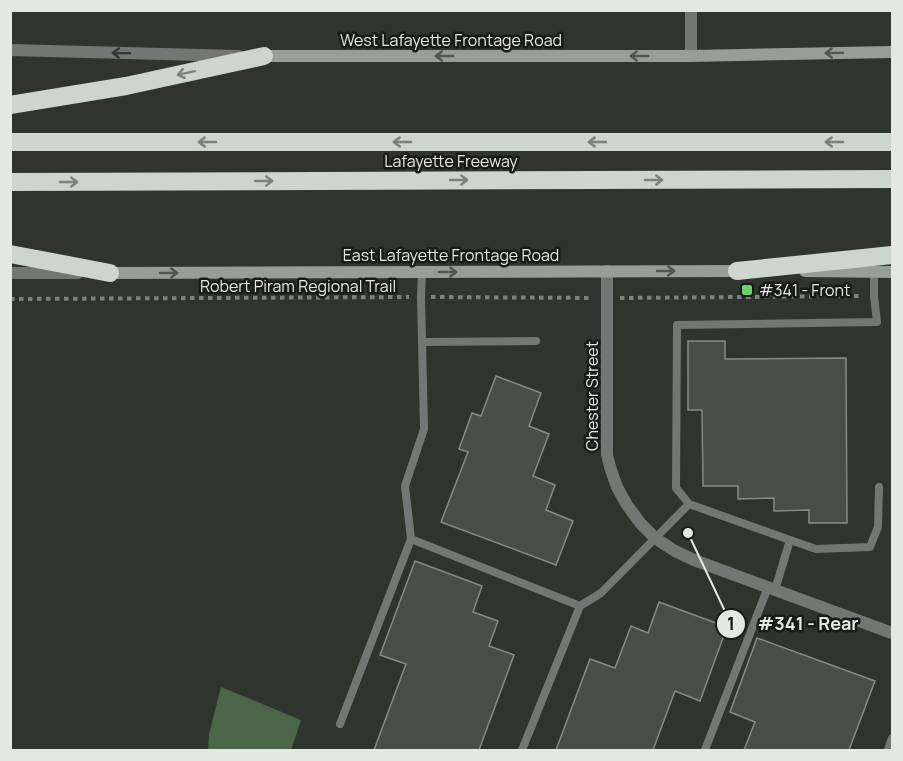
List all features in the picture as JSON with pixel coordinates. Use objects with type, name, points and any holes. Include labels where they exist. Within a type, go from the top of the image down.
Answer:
[{"type":"highway","points":[[10,105],[126,86],[264,56]]},
{"type":"highway","name":"Lafayette Freeway","points":[[10,142],[892,141]]},
{"type":"highway","name":"Lafayette Freeway","points":[[10,182],[892,179]]},
{"type":"highway","points":[[10,254],[110,273]]},
{"type":"highway","points":[[737,271],[892,255]]},
{"type":"main road","name":"West Lafayette Frontage Road","points":[[264,56],[691,56],[892,52]]},
{"type":"main road","name":"East Lafayette Frontage Road","points":[[110,273],[892,272]]},
{"type":"street","points":[[691,10],[691,56]]},
{"type":"street","name":"West Lafayette Frontage Road","points":[[10,50],[264,56]]},
{"type":"street","name":"Chester Street","points":[[608,271],[608,455],[617,487],[640,524],[655,538],[694,560],[892,633]]},
{"type":"street","name":"East Lafayette Frontage Road","points":[[10,273],[110,273]]},
{"type":"lane","points":[[340,724],[411,540],[405,486],[424,429],[421,297],[423,272]]},
{"type":"lane","points":[[874,272],[877,322],[677,325],[676,488],[689,504],[816,549],[870,547],[878,527],[879,488]]},
{"type":"lane","points":[[423,342],[536,340]]},
{"type":"lane","points":[[522,750],[580,606],[601,593],[689,504]]},
{"type":"lane","points":[[411,540],[580,606]]},
{"type":"lane","points":[[705,750],[790,540]]},
{"type":"lane","points":[[888,750],[892,738]]},
{"type":"path","points":[[631,298],[874,296]]},
{"type":"path","name":"Robert Piram Regional Trail","points":[[10,299],[586,298]]},
{"type":"green space","points":[[221,687],[301,720],[291,750],[208,750],[209,734]]},
{"type":"building","points":[[688,341],[725,341],[725,359],[846,358],[847,523],[809,523],[809,510],[774,511],[774,498],[738,499],[738,486],[703,486],[702,410],[688,410]]},
{"type":"building","points":[[496,376],[541,393],[529,426],[549,434],[533,476],[555,485],[546,510],[573,521],[556,565],[441,522],[468,452],[459,449],[472,413],[481,416]]},
{"type":"building","points":[[415,561],[482,586],[473,612],[498,621],[489,646],[514,655],[479,750],[374,750],[406,664],[380,655]]},
{"type":"building","points":[[659,602],[727,627],[700,701],[675,691],[653,750],[556,750],[590,659],[615,668],[631,626],[648,633]]},
{"type":"building","points":[[757,638],[875,681],[849,750],[744,750],[755,722],[730,712]]},
{"type":"place","name":"#341 - Front","points":[[747,290]]},
{"type":"place","name":"#341 - Rear","points":[[688,533]]}]
